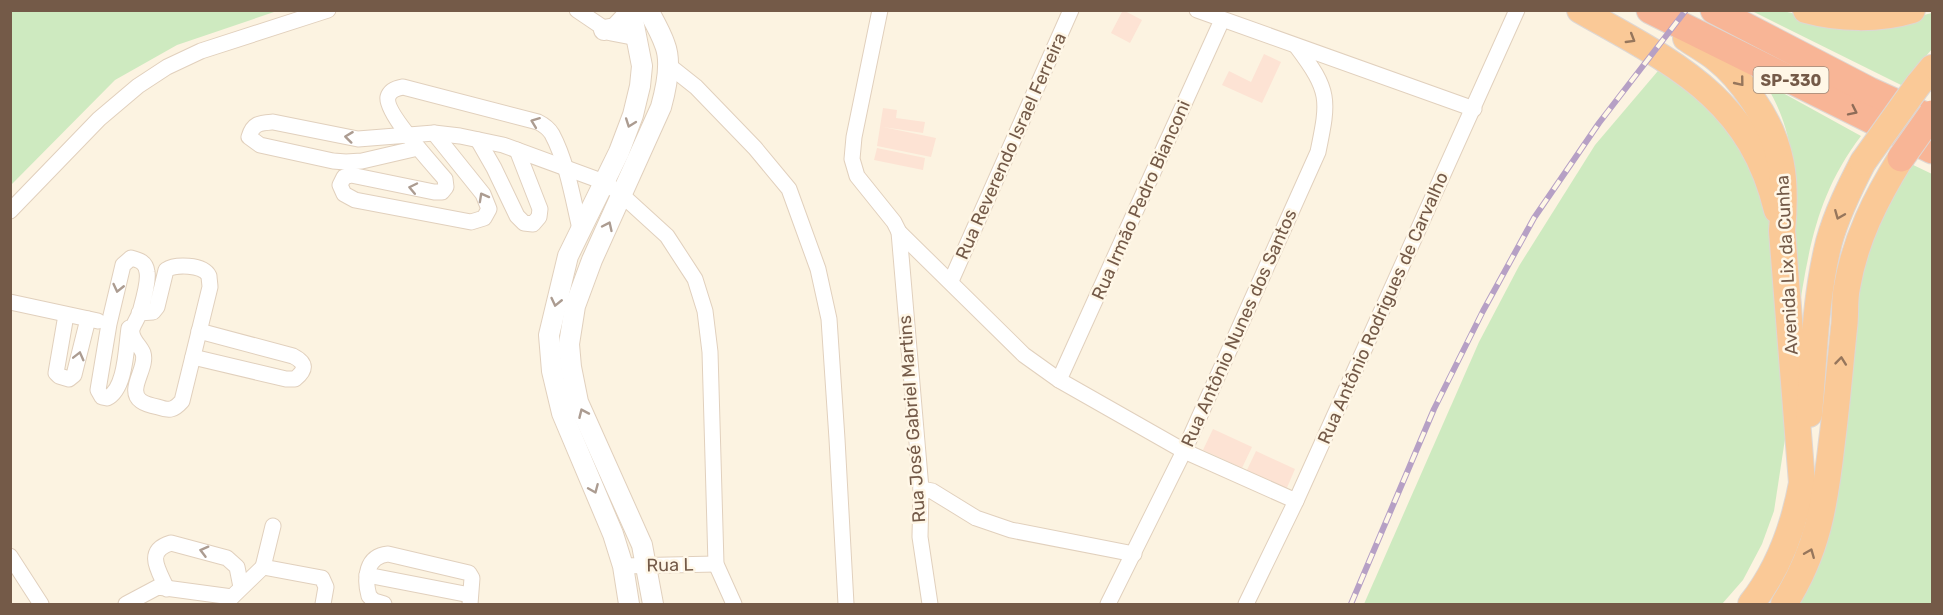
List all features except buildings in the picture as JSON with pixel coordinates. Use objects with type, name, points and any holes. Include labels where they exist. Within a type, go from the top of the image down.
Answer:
[{"type":"highway","points":[[1580,10],[1694,78],[1725,107],[1757,154],[1774,200],[1782,231]]},
{"type":"highway","name":"Avenida Lix da Cunha","points":[[1643,10],[1716,58],[1735,75],[1766,117],[1777,143],[1784,175],[1782,231],[1802,483],[1799,501],[1784,544],[1763,587],[1751,604]]},
{"type":"highway","name":"SP-330","points":[[1650,10],[1921,151]]},
{"type":"highway","name":"SP-330","points":[[1713,10],[1870,91],[1932,119]]},
{"type":"highway","points":[[1806,10],[1819,14],[1864,18],[1912,10]]},
{"type":"highway","points":[[1802,483],[1817,305],[1829,242],[1837,218],[1863,162],[1925,76]]},
{"type":"highway","points":[[1784,604],[1799,580],[1815,542],[1825,501],[1847,287],[1863,228],[1881,191],[1921,151],[1932,114]]},
{"type":"street","points":[[10,211],[99,118],[138,86],[167,67],[201,51],[328,10]]},
{"type":"street","points":[[577,10],[608,31],[642,66],[654,70],[667,65]]},
{"type":"street","points":[[648,10],[666,46],[665,91],[661,107],[592,260],[574,306],[569,345],[570,367],[578,402],[642,545],[653,604]]},
{"type":"street","points":[[880,10],[854,137],[852,159],[857,176],[894,222],[899,232],[1024,355],[1059,380],[1184,451],[1296,501]]},
{"type":"street","name":"Rua Reverendo Israel Ferreira","points":[[951,281],[1071,10]]},
{"type":"street","points":[[1197,10],[1474,109]]},
{"type":"street","name":"Rua Antônio Rodrigues de Carvalho","points":[[1246,604],[1296,501],[1517,10]]},
{"type":"street","points":[[608,31],[615,28],[631,11]]},
{"type":"street","points":[[629,604],[623,566],[611,530],[562,412],[552,371],[549,335],[568,256],[619,152],[633,115],[642,66],[631,11]]},
{"type":"street","name":"Rua Irmão Pedro Bianconi","points":[[1059,380],[1222,20]]},
{"type":"street","points":[[608,31],[637,38],[650,35],[662,39]]},
{"type":"street","name":"Rua Antônio Nunes dos Santos","points":[[1108,604],[1184,451],[1318,152],[1326,117],[1325,93],[1313,69],[1297,47]]},
{"type":"street","points":[[667,65],[696,87],[755,148],[789,189],[814,259],[829,319],[846,604]]},
{"type":"street","points":[[435,134],[483,194],[489,209],[484,218],[471,222],[355,200],[344,194],[340,185],[344,177],[351,175],[434,192],[441,192],[446,187],[445,179],[407,136],[388,104],[388,96],[394,89],[403,87],[538,122],[552,133],[565,169],[580,229]]},
{"type":"street","points":[[418,148],[362,161],[346,162],[260,145],[249,136],[251,129],[259,123],[273,122],[358,139],[435,134],[478,140],[517,150],[604,183],[622,195],[667,236],[695,279],[705,310],[710,352],[716,564],[734,604]]},
{"type":"street","points":[[478,140],[517,216],[524,223],[532,224],[540,218],[540,209],[517,150]]},
{"type":"street","name":"Rua José Gabriel Martins","points":[[899,232],[921,489],[920,537],[930,604]]},
{"type":"street","points":[[131,258],[140,260],[148,274],[139,313],[130,328],[120,385],[114,395],[107,398],[102,397],[98,390],[109,324],[123,265],[131,258]]},
{"type":"street","points":[[130,328],[143,353],[144,362],[136,389],[137,396],[141,402],[167,410],[175,409],[182,401],[210,286],[209,277],[197,268],[173,266],[166,270],[157,307],[153,312],[139,313]]},
{"type":"street","points":[[10,302],[130,328]]},
{"type":"street","points":[[66,315],[56,373],[69,380],[74,375],[88,319]]},
{"type":"street","points":[[193,357],[286,379],[295,379],[303,373],[304,366],[301,360],[293,356],[199,331]]},
{"type":"street","points":[[921,489],[932,491],[976,518],[1011,530],[1134,554]]},
{"type":"street","points":[[236,596],[263,567],[273,526]]},
{"type":"street","points":[[167,589],[155,561],[157,552],[163,545],[171,543],[227,558],[237,567],[236,596]]},
{"type":"street","points":[[367,574],[470,600],[472,578],[464,571],[388,554],[374,558],[369,565],[367,574],[367,589],[374,601],[384,604]]},
{"type":"street","points":[[11,560],[41,604]]},
{"type":"street","name":"Rua L","points":[[623,566],[716,564]]},
{"type":"street","points":[[263,567],[322,578],[326,587],[323,604]]},
{"type":"street","points":[[139,602],[158,587],[236,596]]},
{"type":"shaded area","points":[[1123,10],[1142,20],[1130,43],[1111,33]]},
{"type":"shaded area","points":[[1264,54],[1281,62],[1262,103],[1222,85],[1229,71],[1251,82]]},
{"type":"shaded area","points":[[883,108],[897,110],[896,118],[925,122],[923,133],[883,127],[936,138],[931,157],[877,146]]},
{"type":"shaded area","points":[[877,148],[925,158],[923,170],[874,160]]},
{"type":"shaded area","points":[[1213,429],[1252,447],[1242,468],[1203,450]]},
{"type":"shaded area","points":[[1256,451],[1295,469],[1286,490],[1246,472]]},
{"type":"green space","points":[[11,10],[277,11],[177,45],[115,80],[11,185]]},
{"type":"green space","points":[[1752,11],[1783,11],[1821,20],[1899,21],[1932,13],[1932,49],[1901,85]]},
{"type":"green space","points":[[1663,65],[1721,112],[1769,208],[1785,439],[1774,511],[1762,544],[1743,580],[1722,604],[1364,604],[1479,342],[1519,266],[1595,145]]},
{"type":"green space","points":[[1765,83],[1861,136],[1834,180],[1816,225],[1805,272],[1797,323],[1791,152],[1782,118]]},
{"type":"green space","points":[[1907,162],[1932,174],[1932,604],[1789,604],[1795,596],[1852,281]]},
{"type":"railway","points":[[1351,604],[1434,409],[1483,311],[1534,218],[1599,123],[1686,10]]}]
